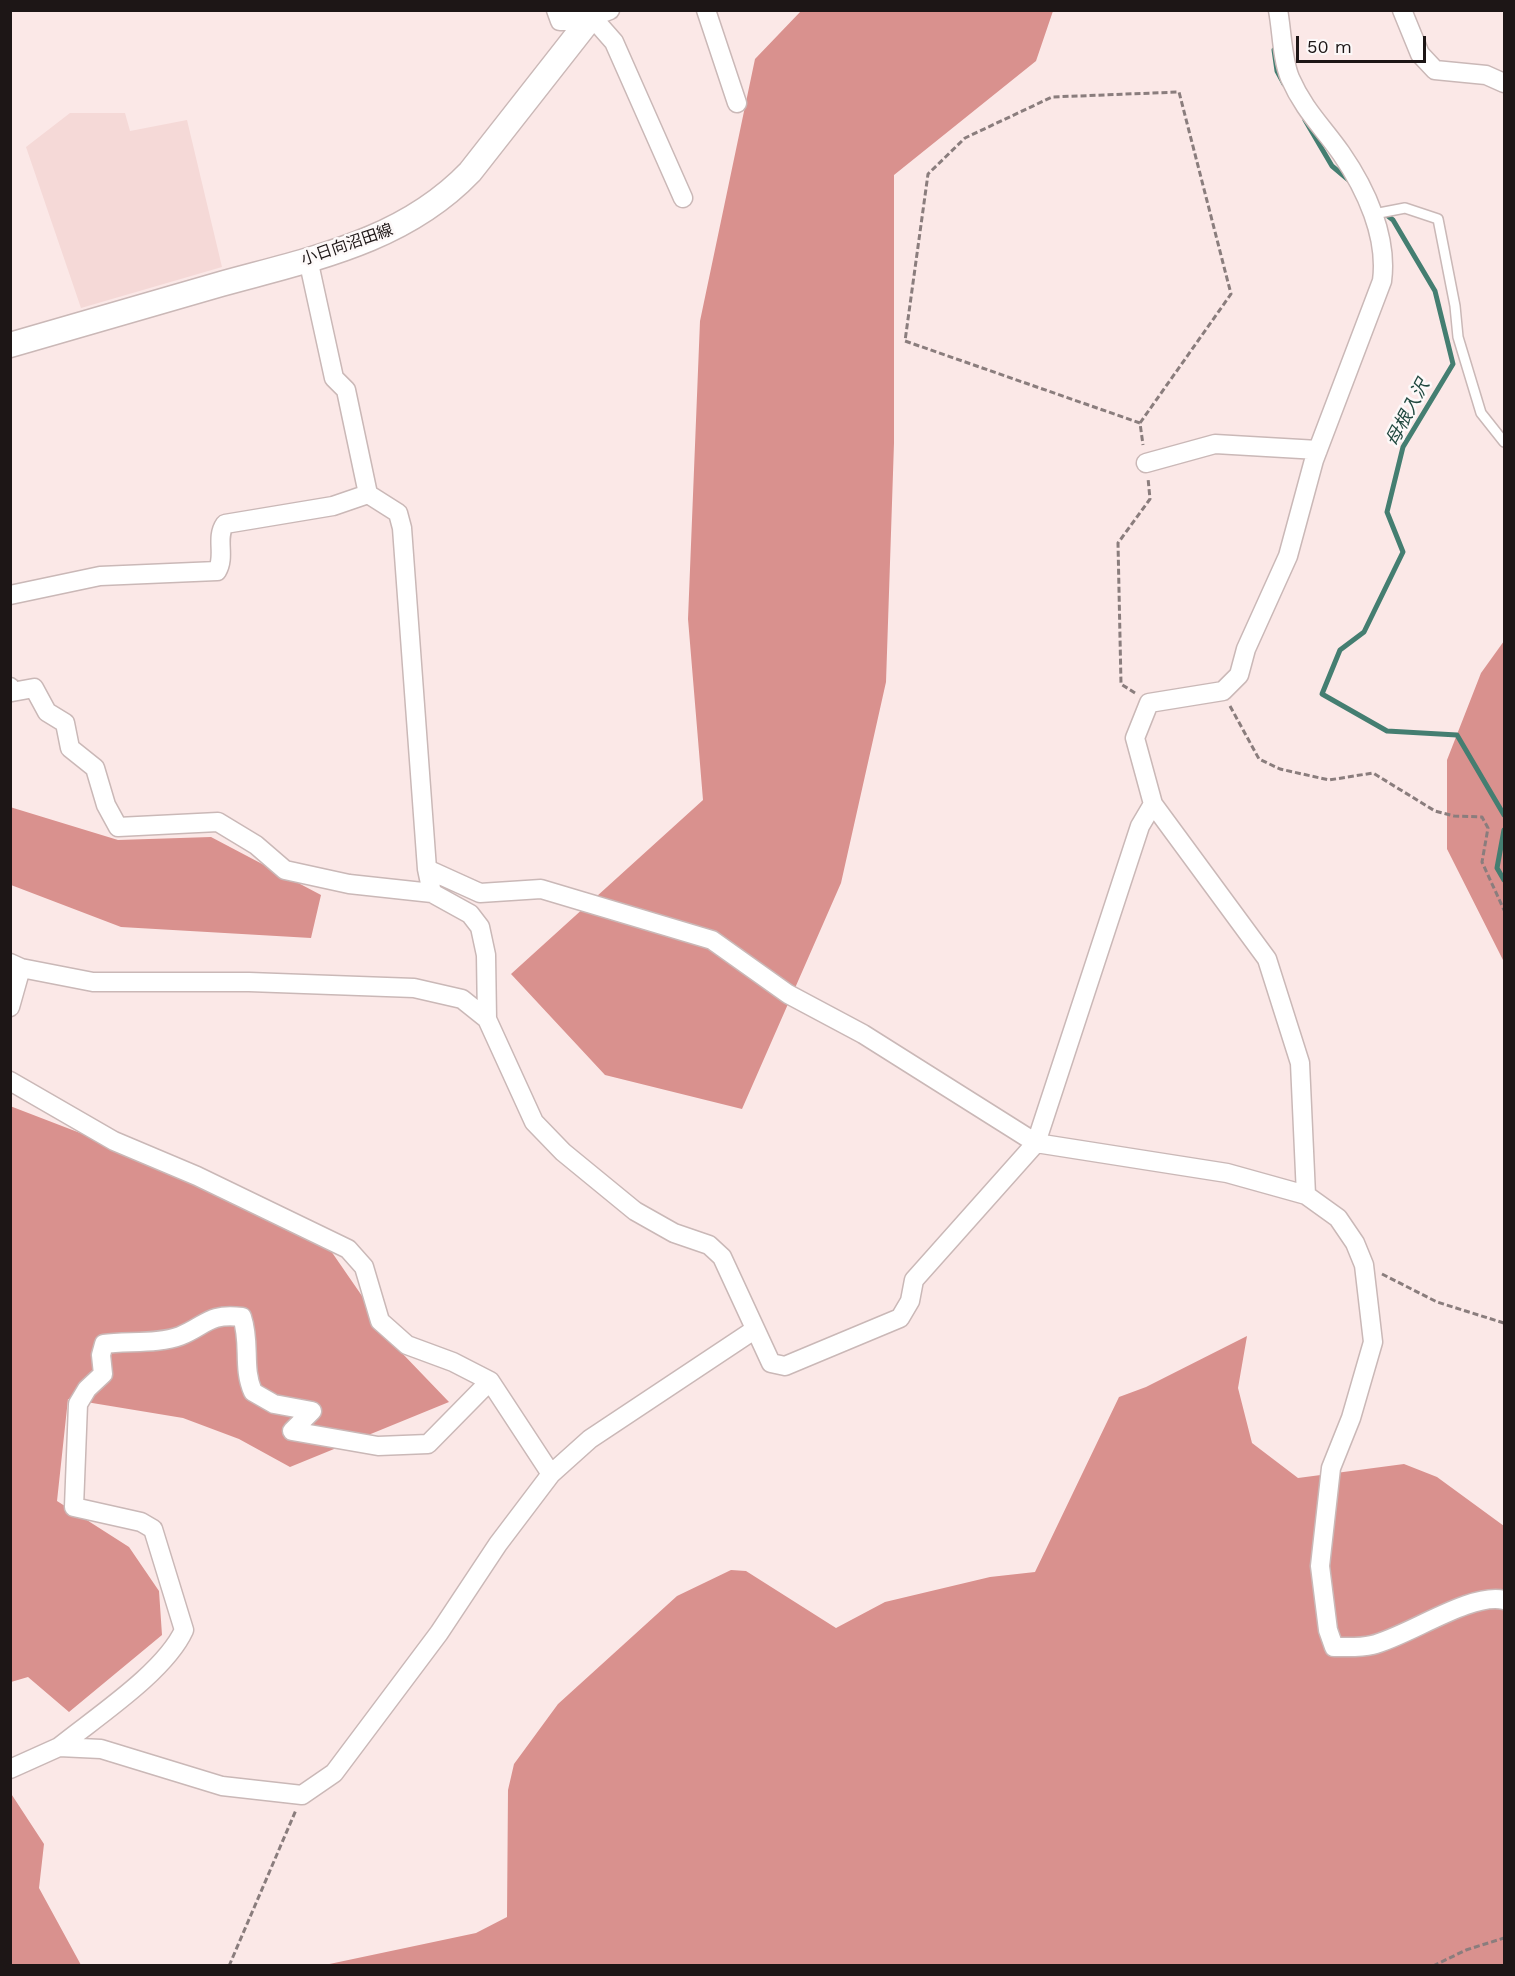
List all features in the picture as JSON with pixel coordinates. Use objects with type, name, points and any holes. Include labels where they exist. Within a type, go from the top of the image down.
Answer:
[{"type":"main road","name":"小日向沼田線","points":[[10,345],[308,260],[362,243],[408,223],[447,196],[496,142],[595,12]]},
{"type":"street","points":[[556,10],[560,21],[572,21],[595,12],[614,42],[683,198]]},
{"type":"street","points":[[706,10],[737,103]]},
{"type":"street","points":[[1278,10],[1289,75],[1308,113],[1342,154],[1374,214],[1385,261],[1382,281],[1318,450],[1288,556],[1246,649],[1239,675],[1223,691],[1149,703],[1135,738],[1154,804],[1267,959],[1300,1063],[1306,1195]]},
{"type":"street","points":[[1402,10],[1420,54],[1434,70],[1486,75],[1504,83]]},
{"type":"street","points":[[308,260],[334,378],[346,390],[368,494],[398,513],[402,528],[427,869],[432,893]]},
{"type":"street","points":[[1146,464],[1215,444],[1318,450]]},
{"type":"street","points":[[10,595],[100,576],[217,571],[222,562],[220,531],[225,524],[333,506],[368,494]]},
{"type":"street","points":[[10,687],[12,692],[34,688],[47,712],[65,723],[70,748],[95,768],[106,805],[118,827],[218,822],[256,844],[285,870],[349,884],[432,893],[470,914],[480,927],[486,955],[487,1019],[534,1122],[563,1152],[635,1211],[674,1233],[709,1245],[722,1257],[771,1363],[785,1366],[900,1318],[910,1301],[915,1280],[1036,1143],[1140,826],[1154,804]]},
{"type":"street","points":[[427,869],[480,893],[542,889],[712,940],[788,994],[863,1034],[1036,1143],[1227,1173],[1306,1195],[1338,1218],[1355,1243],[1364,1265],[1373,1342],[1351,1418],[1331,1468],[1320,1566],[1328,1630],[1334,1647],[1373,1645],[1462,1607],[1497,1598],[1504,1600]]},
{"type":"street","points":[[10,1007],[16,965],[93,982],[249,982],[414,988],[462,999],[487,1019]]},
{"type":"street","points":[[10,1081],[114,1141],[197,1176],[348,1249],[364,1268],[380,1321],[407,1345],[453,1362],[490,1382],[551,1474]]},
{"type":"street","points":[[10,1769],[59,1748],[160,1664],[179,1642],[184,1630],[153,1529],[141,1522],[74,1507],[78,1404],[87,1389],[103,1374],[101,1355],[104,1344],[179,1336],[205,1320],[226,1315],[242,1317],[248,1335],[246,1366],[253,1392],[274,1404],[312,1411],[292,1431],[378,1446],[428,1444],[490,1382]]},
{"type":"street","points":[[59,1748],[101,1749],[222,1786],[302,1795],[334,1773],[439,1633],[498,1544],[551,1474],[590,1439],[754,1330]]},
{"type":"lane","points":[[1374,214],[1405,208],[1438,219],[1455,306],[1458,337],[1464,358],[1481,413],[1504,442]]},
{"type":"path","points":[[1140,423],[905,340],[928,174],[964,138],[1052,96],[1179,92],[1231,294],[1140,423],[1150,500],[1118,543],[1121,684],[1149,703]]},
{"type":"path","points":[[1223,691],[1259,759],[1280,769],[1329,780],[1373,773],[1435,811],[1454,816],[1482,818],[1488,828],[1482,862],[1504,910]]},
{"type":"path","points":[[1364,1265],[1437,1302],[1504,1323]]},
{"type":"path","points":[[229,1965],[302,1795]]},
{"type":"path","points":[[1433,1965],[1466,1950],[1504,1938]]},
{"type":"shaded area","points":[[801,11],[1053,11],[1036,61],[894,175],[894,443],[886,682],[841,883],[742,1109],[605,1075],[511,974],[703,800],[688,619],[700,321],[755,59]]},
{"type":"shaded area","points":[[70,113],[125,113],[130,131],[187,120],[222,267],[81,308],[26,147]]},
{"type":"shaded area","points":[[1504,641],[1504,962],[1447,849],[1447,760],[1481,673]]},
{"type":"shaded area","points":[[10,807],[118,840],[211,837],[321,895],[311,938],[121,927],[11,885]]},
{"type":"shaded area","points":[[10,1106],[101,1141],[331,1251],[400,1351],[449,1402],[290,1467],[239,1439],[183,1418],[68,1399],[57,1501],[129,1547],[159,1591],[162,1635],[69,1712],[28,1677],[11,1682]]},
{"type":"shaded area","points":[[1247,1336],[1238,1388],[1252,1443],[1298,1478],[1404,1464],[1437,1477],[1504,1526],[1504,1965],[320,1966],[476,1933],[507,1917],[508,1790],[514,1764],[558,1704],[677,1596],[731,1570],[746,1571],[836,1628],[885,1602],[990,1577],[1035,1572],[1119,1397],[1146,1387]]},
{"type":"shaded area","points":[[10,1792],[44,1844],[39,1888],[81,1965],[11,1965]]},
{"type":"waterway","name":"母根入沢","points":[[1274,50],[1277,71],[1284,84]]},
{"type":"waterway","name":"母根入沢","points":[[1305,120],[1332,166],[1351,182]]},
{"type":"waterway","name":"母根入沢","points":[[1384,213],[1393,220],[1435,291],[1453,364],[1403,447],[1387,512],[1403,552],[1364,632],[1340,650],[1322,694],[1387,731],[1457,735],[1504,815]]},
{"type":"waterway","name":"母根入沢","points":[[1504,830],[1497,868],[1504,880]]}]
